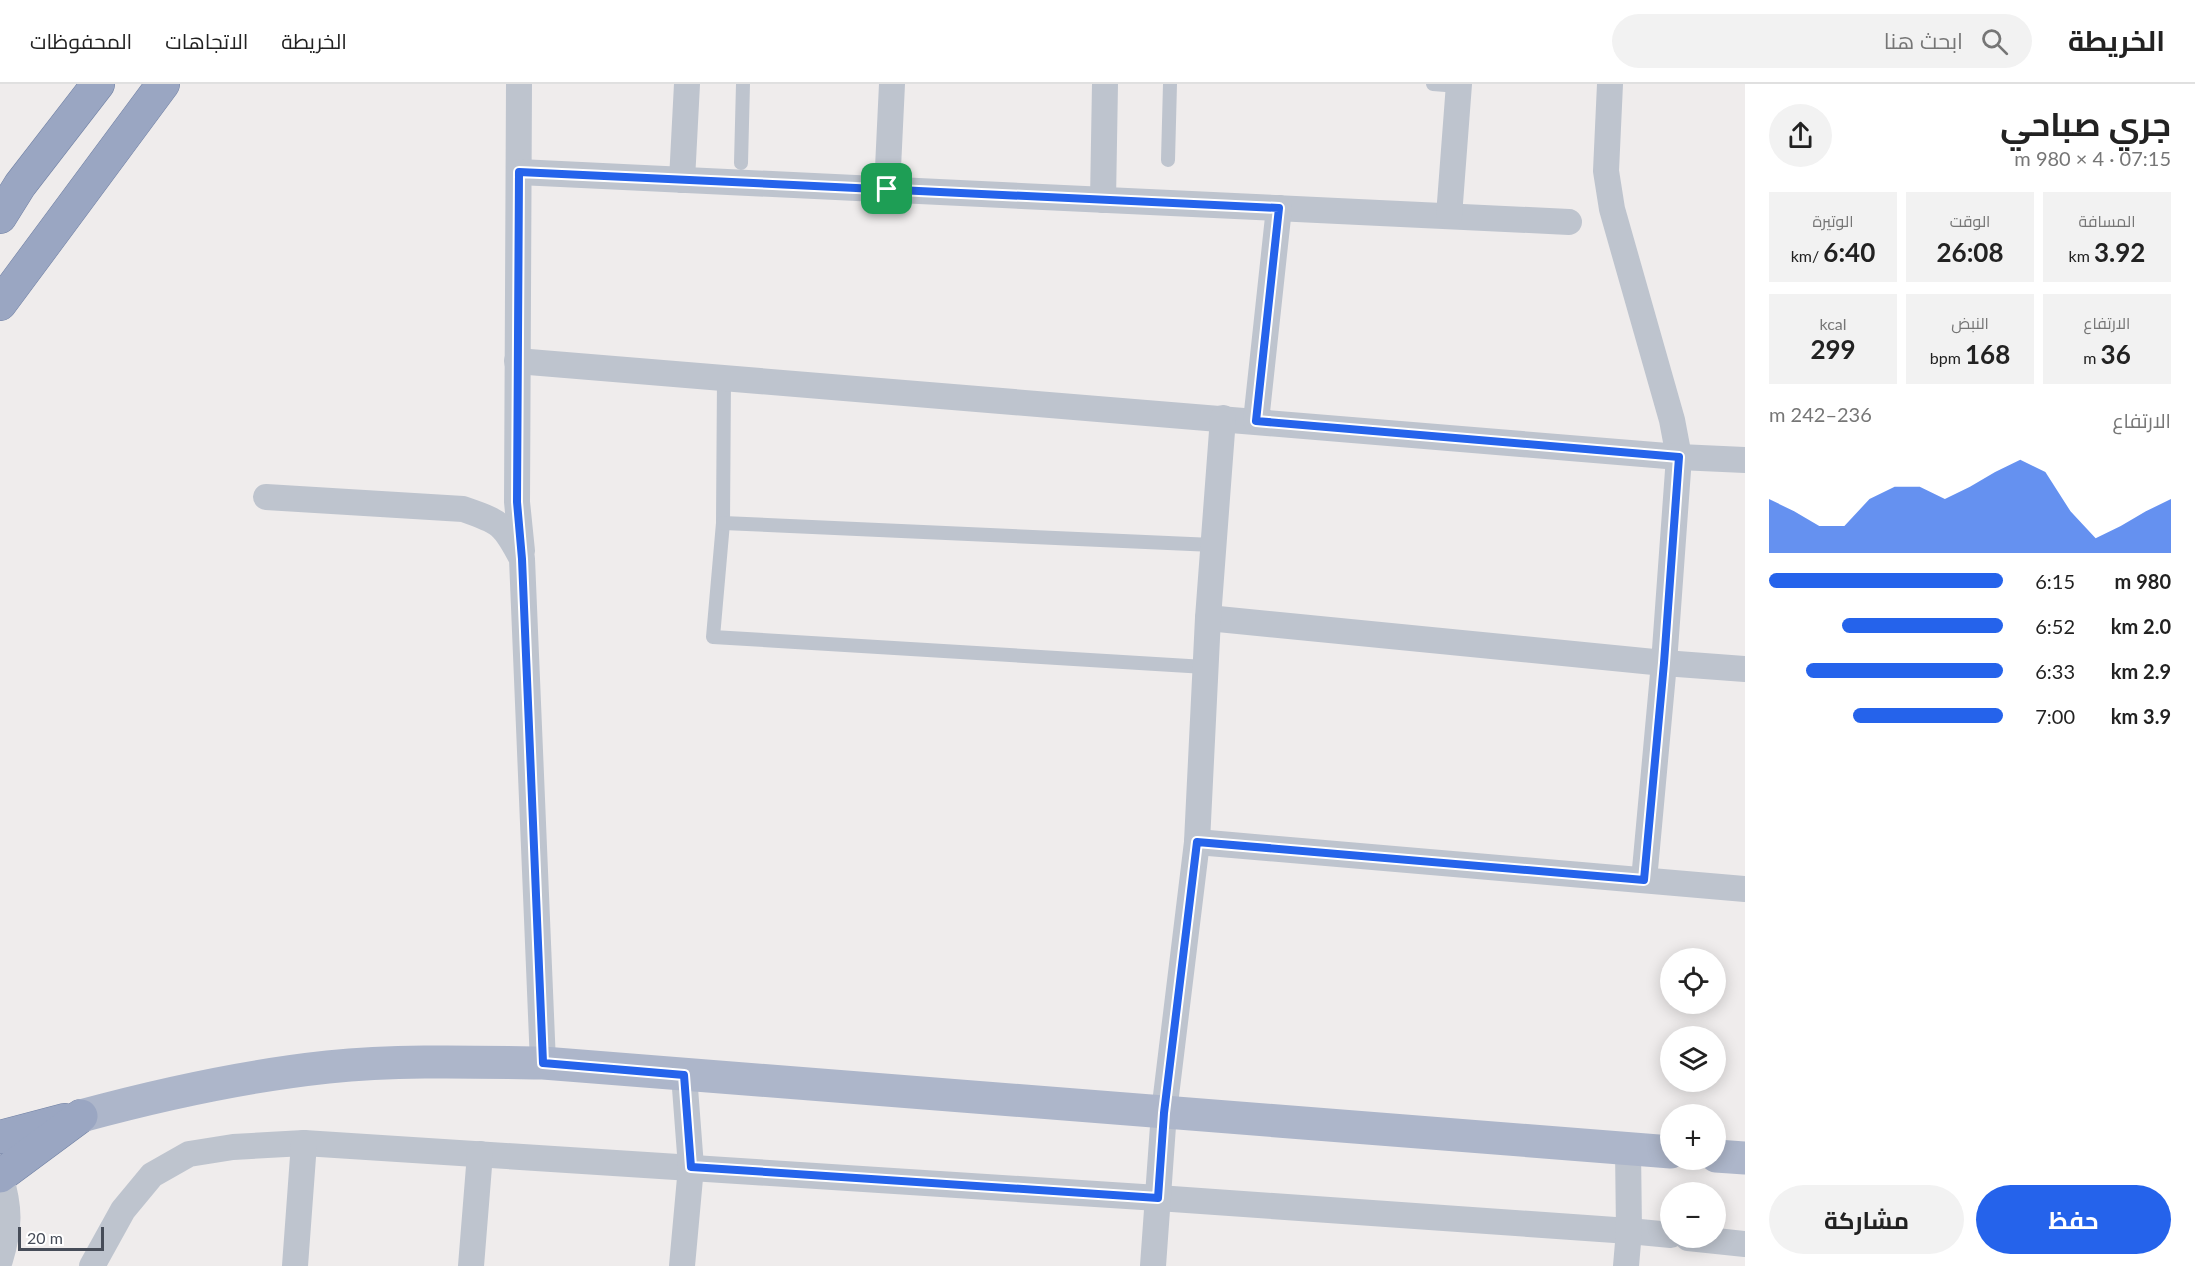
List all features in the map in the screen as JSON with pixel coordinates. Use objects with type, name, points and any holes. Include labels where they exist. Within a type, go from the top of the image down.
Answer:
[{"type":"highway","points":[[0,217],[10,194],[98,84]]},
{"type":"highway","points":[[0,304],[163,84]]},
{"type":"highway","points":[[0,1137],[81,1116]]},
{"type":"highway","points":[[0,1148],[81,1116]]},
{"type":"highway","points":[[0,1176],[81,1116]]},
{"type":"main road","points":[[81,1116],[160,1095],[239,1080],[328,1067],[445,1062],[543,1063],[1660,1151]]},
{"type":"main road","points":[[1726,1157],[1745,1158]]},
{"type":"street","points":[[519,84],[517,502],[522,559],[543,1063]]},
{"type":"street","points":[[682,180],[687,84]]},
{"type":"street","points":[[887,189],[892,84]]},
{"type":"street","points":[[1103,200],[1105,84]]},
{"type":"street","points":[[1610,84],[1606,171],[1612,209],[1672,420],[1679,457],[1664,663],[1644,880]]},
{"type":"street","points":[[1449,216],[1459,85]]},
{"type":"street","points":[[519,172],[1569,222]]},
{"type":"street","points":[[1256,421],[1279,208]]},
{"type":"street","points":[[517,361],[1679,457],[1745,460]]},
{"type":"street","points":[[1153,1266],[1164,1113],[1197,842],[1208,618],[1223,418]]},
{"type":"street","points":[[266,497],[463,509],[489,518],[508,531],[522,559]]},
{"type":"street","points":[[1208,618],[1745,669]]},
{"type":"street","points":[[1197,842],[1745,889]]},
{"type":"street","points":[[682,1266],[691,1167],[684,1075]]},
{"type":"street","points":[[295,1266],[304,1143]]},
{"type":"street","points":[[92,1266],[123,1210],[152,1175],[189,1154],[233,1147],[304,1143],[1158,1198],[1660,1235]]},
{"type":"street","points":[[1626,1266],[1629,1231],[1628,1149]]},
{"type":"street","points":[[471,1266],[480,1154]]},
{"type":"street","points":[[0,1176],[8,1206],[5,1243],[0,1260]]},
{"type":"street","points":[[1726,1242],[1745,1244]]},
{"type":"lane","points":[[741,163],[743,84]]},
{"type":"lane","points":[[1168,160],[1170,84]]},
{"type":"lane","points":[[1433,84],[1459,85]]},
{"type":"lane","points":[[724,378],[723,523],[713,637],[1205,667]]},
{"type":"lane","points":[[723,523],[1213,545]]},
{"type":"route","points":[[519,172],[887,189],[1279,208],[1256,421],[1679,457],[1664,663],[1644,880],[1197,842],[1164,1113],[1158,1198],[691,1167],[684,1075],[543,1063],[522,559],[517,502],[519,172]]}]
